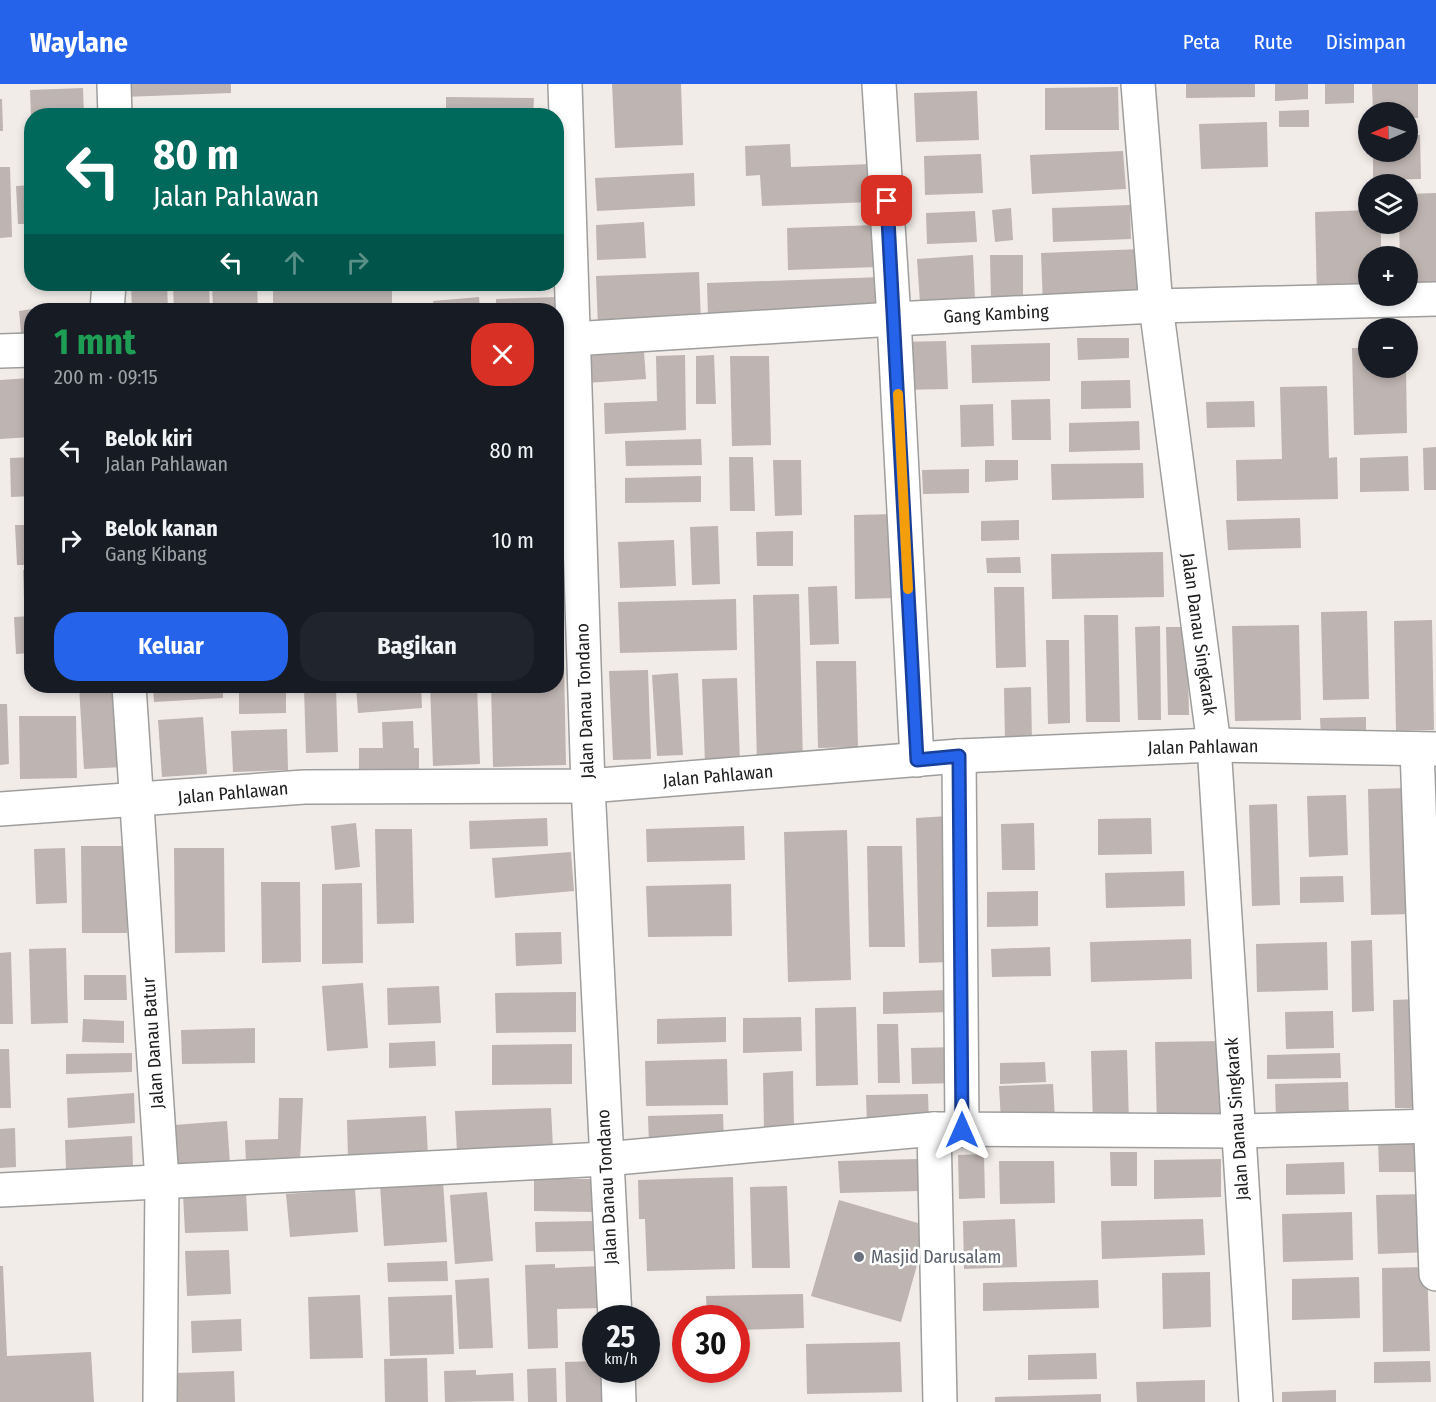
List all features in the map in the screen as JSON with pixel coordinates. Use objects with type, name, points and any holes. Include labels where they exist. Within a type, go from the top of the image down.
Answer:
[{"type":"street","points":[[114,84],[115,108]]},
{"type":"street","name":"Jalan Danau Tondano","points":[[565,84],[564,340],[569,593],[588,786],[605,1159],[614,1305]]},
{"type":"street","points":[[879,84],[917,760]]},
{"type":"street","name":"Jalan Danau Singkarak","points":[[1138,84],[1156,306],[1214,745],[1256,1402]]},
{"type":"street","name":"Gang Kambing","points":[[564,340],[894,319],[1156,306],[1436,299]]},
{"type":"street","points":[[0,351],[24,350]]},
{"type":"street","name":"Jalan Danau Batur","points":[[130,693],[162,1181],[160,1402]]},
{"type":"street","name":"Jalan Pahlawan","points":[[0,809],[138,801],[304,787],[588,786],[959,756],[1214,745],[1426,749]]},
{"type":"street","points":[[1426,749],[1436,1274]]},
{"type":"street","points":[[940,1402],[959,756]]},
{"type":"street","points":[[0,1190],[605,1159],[948,1130],[1238,1131],[1433,1126]]},
{"type":"street","points":[[619,1383],[620,1402]]},
{"type":"building","points":[[123,84],[231,84],[231,93],[123,97]]},
{"type":"building","points":[[612,84],[681,84],[683,145],[615,148]]},
{"type":"building","points":[[1186,84],[1255,84],[1255,97],[1186,98]]},
{"type":"building","points":[[1275,84],[1308,84],[1308,99],[1275,101]]},
{"type":"building","points":[[1325,84],[1354,84],[1354,103],[1325,104]]},
{"type":"building","points":[[1372,84],[1418,84],[1418,102],[1373,102]]},
{"type":"building","points":[[1118,87],[1119,130],[1045,130],[1045,88]]},
{"type":"building","points":[[83,88],[84,108],[31,108],[30,90]]},
{"type":"building","points":[[977,91],[979,140],[916,142],[914,93]]},
{"type":"building","points":[[446,97],[534,98],[533,108],[446,108]]},
{"type":"building","points":[[0,99],[2,99],[3,131],[0,131]]},
{"type":"building","points":[[1309,110],[1309,127],[1279,127],[1279,111]]},
{"type":"building","points":[[1267,122],[1268,167],[1201,169],[1199,124]]},
{"type":"building","points":[[1418,135],[1420,135],[1421,179],[1418,179],[1418,174],[1373,174],[1373,162],[1418,162]]},
{"type":"building","points":[[790,144],[791,167],[872,164],[873,202],[762,206],[760,175],[746,176],[745,146]]},
{"type":"building","points":[[1123,151],[1126,189],[1032,194],[1030,155]]},
{"type":"building","points":[[981,154],[983,193],[925,195],[924,156]]},
{"type":"building","points":[[0,167],[10,167],[12,237],[0,238]]},
{"type":"building","points":[[694,173],[695,206],[597,211],[595,178]]},
{"type":"building","points":[[16,186],[24,186],[24,224],[18,224]]},
{"type":"building","points":[[1436,193],[1436,297],[1418,296],[1418,246],[1400,246],[1399,234],[1418,234],[1418,194]]},
{"type":"building","points":[[1130,205],[1131,239],[1053,242],[1052,208]]},
{"type":"building","points":[[1011,208],[1013,240],[995,242],[992,210]]},
{"type":"building","points":[[1358,210],[1358,234],[1381,234],[1381,246],[1358,246],[1358,297],[1317,298],[1315,212]]},
{"type":"building","points":[[975,211],[977,242],[927,244],[926,213]]},
{"type":"building","points":[[644,222],[646,258],[597,260],[596,225]]},
{"type":"building","points":[[876,225],[878,267],[788,270],[787,228]]},
{"type":"building","points":[[1142,249],[1144,301],[1043,305],[1041,253]]},
{"type":"building","points":[[973,255],[975,299],[920,303],[917,259]]},
{"type":"building","points":[[990,255],[1023,255],[1023,301],[991,301]]},
{"type":"building","points":[[699,272],[701,322],[598,326],[596,276]]},
{"type":"building","points":[[883,277],[884,311],[708,317],[707,283]]},
{"type":"building","points":[[131,291],[167,291],[168,303],[132,303]]},
{"type":"building","points":[[173,291],[209,291],[210,303],[174,303]]},
{"type":"building","points":[[212,291],[257,291],[258,303],[213,303]]},
{"type":"building","points":[[273,291],[392,291],[392,303],[273,303]]},
{"type":"building","points":[[479,297],[479,303],[433,303],[433,301]]},
{"type":"building","points":[[558,297],[557,303],[496,303],[496,299]]},
{"type":"building","points":[[24,310],[24,343],[22,343],[19,311]]},
{"type":"building","points":[[1077,338],[1129,338],[1129,358],[1078,360]]},
{"type":"building","points":[[946,341],[948,389],[898,390],[897,342]]},
{"type":"building","points":[[1050,343],[1050,381],[972,383],[971,345]]},
{"type":"building","points":[[1352,348],[1358,348],[1358,378],[1406,378],[1407,433],[1354,435]]},
{"type":"building","points":[[644,352],[646,379],[586,383],[584,356]]},
{"type":"building","points":[[685,355],[686,430],[605,434],[604,403],[657,401],[656,356]]},
{"type":"building","points":[[714,355],[716,404],[696,404],[696,356]]},
{"type":"building","points":[[730,356],[769,356],[771,445],[732,446]]},
{"type":"building","points":[[564,374],[566,402],[564,402]]},
{"type":"building","points":[[24,378],[24,438],[0,439],[0,380]]},
{"type":"building","points":[[1130,380],[1131,408],[1081,409],[1081,381]]},
{"type":"building","points":[[1327,386],[1329,458],[1337,457],[1338,499],[1237,501],[1236,460],[1282,459],[1280,387]]},
{"type":"building","points":[[1050,399],[1051,440],[1012,440],[1011,400]]},
{"type":"building","points":[[1254,401],[1255,427],[1207,428],[1206,402]]},
{"type":"building","points":[[993,404],[994,446],[961,447],[960,405]]},
{"type":"building","points":[[1139,421],[1140,450],[1069,452],[1069,423]]},
{"type":"building","points":[[701,439],[702,465],[626,466],[625,441]]},
{"type":"building","points":[[1436,447],[1436,490],[1424,490],[1423,448]]},
{"type":"building","points":[[1408,456],[1409,491],[1360,492],[1360,458]]},
{"type":"building","points":[[24,457],[24,496],[11,497],[10,458]]},
{"type":"building","points":[[729,457],[753,457],[755,511],[730,511]]},
{"type":"building","points":[[773,460],[801,460],[802,515],[775,516]]},
{"type":"building","points":[[985,460],[1018,460],[1018,480],[985,482]]},
{"type":"building","points":[[1143,463],[1144,498],[1052,500],[1051,464]]},
{"type":"building","points":[[969,469],[969,493],[923,494],[922,470]]},
{"type":"building","points":[[701,476],[701,502],[625,503],[625,478]]},
{"type":"building","points":[[895,514],[897,598],[855,599],[854,515]]},
{"type":"building","points":[[1300,518],[1301,548],[1228,550],[1226,520]]},
{"type":"building","points":[[1019,520],[1019,540],[981,541],[981,521]]},
{"type":"building","points":[[15,525],[24,525],[24,565],[17,565]]},
{"type":"building","points":[[718,526],[720,584],[692,585],[690,527]]},
{"type":"building","points":[[564,529],[576,529],[578,590],[564,591]]},
{"type":"building","points":[[793,531],[793,566],[757,566],[756,532]]},
{"type":"building","points":[[674,540],[676,586],[620,588],[618,542]]},
{"type":"building","points":[[1163,552],[1164,597],[1052,599],[1051,554]]},
{"type":"building","points":[[1020,557],[1021,573],[987,573],[986,558]]},
{"type":"building","points":[[837,586],[839,644],[810,645],[808,587]]},
{"type":"building","points":[[994,587],[1024,587],[1026,667],[996,668]]},
{"type":"building","points":[[799,594],[803,764],[757,765],[753,595]]},
{"type":"building","points":[[736,599],[737,650],[620,653],[618,602]]},
{"type":"building","points":[[1367,611],[1369,699],[1323,700],[1321,612]]},
{"type":"building","points":[[1084,615],[1118,615],[1120,722],[1086,722]]},
{"type":"building","points":[[24,616],[24,654],[16,654],[14,617]]},
{"type":"building","points":[[1432,620],[1434,730],[1396,731],[1394,621]]},
{"type":"building","points":[[1299,625],[1301,720],[1235,721],[1232,626]]},
{"type":"building","points":[[1160,626],[1161,720],[1138,720],[1135,627]]},
{"type":"building","points":[[1166,627],[1187,627],[1189,715],[1168,715]]},
{"type":"building","points":[[1046,640],[1069,640],[1070,723],[1048,724]]},
{"type":"building","points":[[816,661],[856,661],[858,747],[818,748]]},
{"type":"building","points":[[564,663],[566,765],[493,767],[491,693],[564,693]]},
{"type":"building","points":[[648,670],[651,759],[613,760],[609,671]]},
{"type":"building","points":[[678,673],[683,755],[657,756],[652,675]]},
{"type":"building","points":[[737,678],[740,762],[705,764],[702,679]]},
{"type":"building","points":[[1031,687],[1032,744],[1005,744],[1004,688]]},
{"type":"building","points":[[79,693],[119,693],[123,767],[84,769]]},
{"type":"building","points":[[153,693],[223,693],[223,698],[154,702]]},
{"type":"building","points":[[239,693],[286,693],[286,713],[239,714]]},
{"type":"building","points":[[304,693],[336,693],[338,752],[306,753]]},
{"type":"building","points":[[357,693],[421,693],[422,708],[358,713]]},
{"type":"building","points":[[430,693],[477,693],[480,764],[433,766]]},
{"type":"building","points":[[0,704],[7,704],[9,764],[0,765]]},
{"type":"building","points":[[19,716],[76,716],[77,778],[20,779]]},
{"type":"building","points":[[203,717],[207,774],[162,777],[158,720]]},
{"type":"building","points":[[1366,717],[1366,737],[1321,738],[1320,718]]},
{"type":"building","points":[[413,721],[414,748],[419,748],[419,782],[359,782],[359,748],[383,748],[382,722]]},
{"type":"building","points":[[287,729],[288,770],[233,772],[231,731]]},
{"type":"building","points":[[1412,788],[1415,914],[1371,915],[1368,789]]},
{"type":"building","points":[[1346,795],[1348,855],[1309,857],[1307,796]]},
{"type":"building","points":[[1277,804],[1280,905],[1252,906],[1249,805]]},
{"type":"building","points":[[948,816],[952,962],[919,963],[916,818]]},
{"type":"building","points":[[547,818],[548,846],[470,849],[469,821]]},
{"type":"building","points":[[1151,818],[1152,854],[1098,855],[1098,819]]},
{"type":"building","points":[[356,823],[360,867],[335,870],[331,826]]},
{"type":"building","points":[[1034,823],[1035,870],[1002,870],[1001,824]]},
{"type":"building","points":[[744,826],[745,860],[647,862],[646,829]]},
{"type":"building","points":[[375,829],[412,829],[414,923],[377,924]]},
{"type":"building","points":[[847,830],[851,980],[788,982],[784,832]]},
{"type":"building","points":[[81,846],[127,846],[127,933],[82,933]]},
{"type":"building","points":[[867,846],[902,846],[905,947],[869,947]]},
{"type":"building","points":[[65,848],[67,903],[36,904],[34,849]]},
{"type":"building","points":[[174,848],[224,848],[225,952],[175,953]]},
{"type":"building","points":[[571,852],[574,891],[495,898],[492,858]]},
{"type":"building","points":[[1184,871],[1185,906],[1106,908],[1105,873]]},
{"type":"building","points":[[1343,876],[1344,902],[1300,903],[1300,877]]},
{"type":"building","points":[[261,882],[300,882],[301,962],[262,963]]},
{"type":"building","points":[[362,883],[363,963],[322,964],[322,884]]},
{"type":"building","points":[[731,884],[732,936],[648,937],[646,886]]},
{"type":"building","points":[[1038,891],[1038,926],[987,927],[987,892]]},
{"type":"building","points":[[561,932],[562,964],[516,966],[515,933]]},
{"type":"building","points":[[1191,939],[1192,979],[1091,982],[1090,942]]},
{"type":"building","points":[[1372,940],[1374,1011],[1352,1012],[1351,941]]},
{"type":"building","points":[[1327,942],[1328,990],[1257,992],[1256,944]]},
{"type":"building","points":[[1050,947],[1051,976],[992,977],[991,949]]},
{"type":"building","points":[[66,948],[68,1023],[31,1024],[29,949]]},
{"type":"building","points":[[11,952],[13,1024],[0,1024],[0,953]]},
{"type":"building","points":[[84,975],[126,975],[127,1000],[84,1000]]},
{"type":"building","points":[[363,983],[368,1048],[327,1051],[322,986]]},
{"type":"building","points":[[439,986],[441,1023],[388,1025],[387,988]]},
{"type":"building","points":[[950,990],[953,1012],[883,1014],[883,992]]},
{"type":"building","points":[[576,992],[576,1032],[496,1033],[495,993]]},
{"type":"building","points":[[1418,999],[1421,1108],[1395,1108],[1393,1000]]},
{"type":"building","points":[[856,1007],[858,1085],[816,1086],[815,1008]]},
{"type":"building","points":[[1333,1011],[1334,1048],[1286,1049],[1285,1012]]},
{"type":"building","points":[[726,1017],[726,1042],[657,1044],[657,1019]]},
{"type":"building","points":[[801,1017],[802,1051],[743,1053],[743,1018]]},
{"type":"building","points":[[83,1019],[124,1021],[124,1043],[82,1042]]},
{"type":"building","points":[[877,1024],[898,1024],[900,1083],[878,1083]]},
{"type":"building","points":[[255,1028],[255,1063],[182,1064],[181,1030]]},
{"type":"building","points":[[435,1041],[436,1066],[389,1068],[389,1043]]},
{"type":"building","points":[[1222,1041],[1224,1127],[1157,1129],[1155,1042]]},
{"type":"building","points":[[572,1044],[572,1084],[492,1085],[492,1045]]},
{"type":"building","points":[[961,1047],[962,1083],[912,1084],[911,1048]]},
{"type":"building","points":[[0,1049],[9,1049],[11,1108],[0,1108]]},
{"type":"building","points":[[1127,1050],[1129,1124],[1093,1125],[1091,1051]]},
{"type":"building","points":[[132,1053],[132,1072],[66,1074],[66,1054]]},
{"type":"building","points":[[1340,1053],[1341,1078],[1267,1079],[1267,1055]]},
{"type":"building","points":[[727,1059],[728,1105],[646,1106],[645,1061]]},
{"type":"building","points":[[1045,1062],[1046,1082],[1000,1084],[1000,1063]]},
{"type":"building","points":[[793,1071],[794,1131],[764,1132],[763,1073]]},
{"type":"building","points":[[1348,1082],[1349,1118],[1276,1120],[1275,1084]]},
{"type":"building","points":[[1053,1084],[1055,1119],[1001,1121],[999,1086]]},
{"type":"building","points":[[134,1093],[135,1123],[68,1128],[67,1098]]},
{"type":"building","points":[[928,1094],[929,1124],[867,1125],[866,1095]]},
{"type":"building","points":[[279,1098],[303,1098],[300,1162],[246,1163],[245,1140],[278,1139]]},
{"type":"building","points":[[551,1108],[553,1149],[457,1153],[455,1111]]},
{"type":"building","points":[[723,1114],[724,1143],[649,1145],[648,1116]]},
{"type":"building","points":[[426,1116],[428,1156],[348,1159],[347,1120]]},
{"type":"building","points":[[227,1121],[230,1164],[177,1168],[174,1125]]},
{"type":"building","points":[[15,1128],[16,1167],[0,1168],[0,1129]]},
{"type":"building","points":[[132,1136],[133,1166],[66,1170],[65,1140]]},
{"type":"building","points":[[1417,1137],[1418,1172],[1379,1172],[1378,1138]]},
{"type":"building","points":[[1110,1152],[1137,1152],[1137,1186],[1111,1186]]},
{"type":"building","points":[[984,1154],[985,1198],[959,1199],[958,1155]]},
{"type":"building","points":[[919,1159],[920,1191],[840,1193],[838,1161]]},
{"type":"building","points":[[1221,1159],[1221,1197],[1154,1199],[1154,1160]]},
{"type":"building","points":[[999,1161],[1054,1161],[1055,1203],[1000,1204]]},
{"type":"building","points":[[1344,1162],[1345,1194],[1286,1195],[1286,1164]]},
{"type":"building","points":[[733,1177],[735,1269],[647,1271],[645,1219],[639,1219],[638,1180]]},
{"type":"building","points":[[534,1179],[594,1179],[594,1212],[534,1211]]},
{"type":"building","points":[[443,1181],[447,1242],[384,1246],[380,1185]]},
{"type":"building","points":[[787,1186],[790,1268],[752,1268],[750,1187]]},
{"type":"building","points":[[355,1189],[358,1232],[290,1237],[286,1194]]},
{"type":"building","points":[[246,1192],[248,1231],[185,1233],[183,1194]]},
{"type":"building","points":[[487,1192],[493,1261],[455,1264],[450,1195]]},
{"type":"building","points":[[1429,1194],[1430,1252],[1378,1254],[1376,1195]]},
{"type":"building","points":[[839,1200],[928,1226],[901,1322],[811,1296]]},
{"type":"building","points":[[1352,1212],[1353,1260],[1283,1262],[1282,1214]]},
{"type":"building","points":[[1015,1219],[1017,1267],[964,1269],[963,1221]]},
{"type":"building","points":[[1203,1219],[1205,1255],[1102,1259],[1101,1221]]},
{"type":"building","points":[[593,1221],[594,1251],[536,1252],[535,1222]]},
{"type":"building","points":[[229,1250],[231,1294],[187,1296],[185,1251]]},
{"type":"building","points":[[447,1261],[448,1281],[388,1282],[387,1263]]},
{"type":"building","points":[[555,1264],[555,1268],[602,1266],[603,1305],[582,1305],[582,1308],[557,1309],[558,1348],[528,1349],[525,1265]]},
{"type":"building","points":[[0,1266],[3,1266],[7,1356],[91,1352],[94,1402],[0,1402]]},
{"type":"building","points":[[1427,1267],[1430,1351],[1383,1352],[1382,1268]]},
{"type":"building","points":[[1210,1272],[1211,1327],[1163,1329],[1162,1273]]},
{"type":"building","points":[[1359,1277],[1360,1318],[1292,1320],[1292,1279]]},
{"type":"building","points":[[489,1278],[493,1348],[459,1349],[455,1280]]},
{"type":"building","points":[[1098,1280],[1099,1308],[983,1311],[983,1283]]},
{"type":"building","points":[[803,1294],[804,1328],[750,1330],[750,1305],[706,1305],[706,1296]]},
{"type":"building","points":[[360,1295],[363,1358],[310,1359],[308,1297]]},
{"type":"building","points":[[452,1295],[454,1354],[390,1356],[388,1297]]},
{"type":"building","points":[[241,1319],[242,1351],[192,1353],[191,1321]]},
{"type":"building","points":[[900,1342],[902,1392],[807,1394],[806,1344]]},
{"type":"building","points":[[1096,1353],[1097,1379],[1028,1380],[1028,1355]]},
{"type":"building","points":[[427,1358],[428,1402],[385,1402],[384,1359]]},
{"type":"building","points":[[582,1361],[582,1383],[602,1383],[603,1402],[566,1402],[565,1362]]},
{"type":"building","points":[[1430,1361],[1431,1382],[1374,1383],[1374,1362]]},
{"type":"building","points":[[556,1368],[557,1402],[528,1402],[527,1369]]},
{"type":"building","points":[[476,1370],[476,1375],[513,1373],[514,1401],[445,1402],[444,1371]]},
{"type":"building","points":[[234,1371],[235,1402],[177,1402],[176,1373]]},
{"type":"building","points":[[1205,1380],[1205,1402],[1137,1402],[1136,1382]]},
{"type":"building","points":[[1336,1390],[1336,1402],[1282,1402],[1282,1392]]},
{"type":"building","points":[[1101,1394],[1101,1402],[995,1402],[995,1397]]},
{"type":"slow traffic","points":[[898,394],[908,589]]},
{"type":"place","name":"Masjid Darusalam","points":[[859,1257]]},
{"type":"route","points":[[887,201],[917,760],[959,756],[962,1130]]}]
